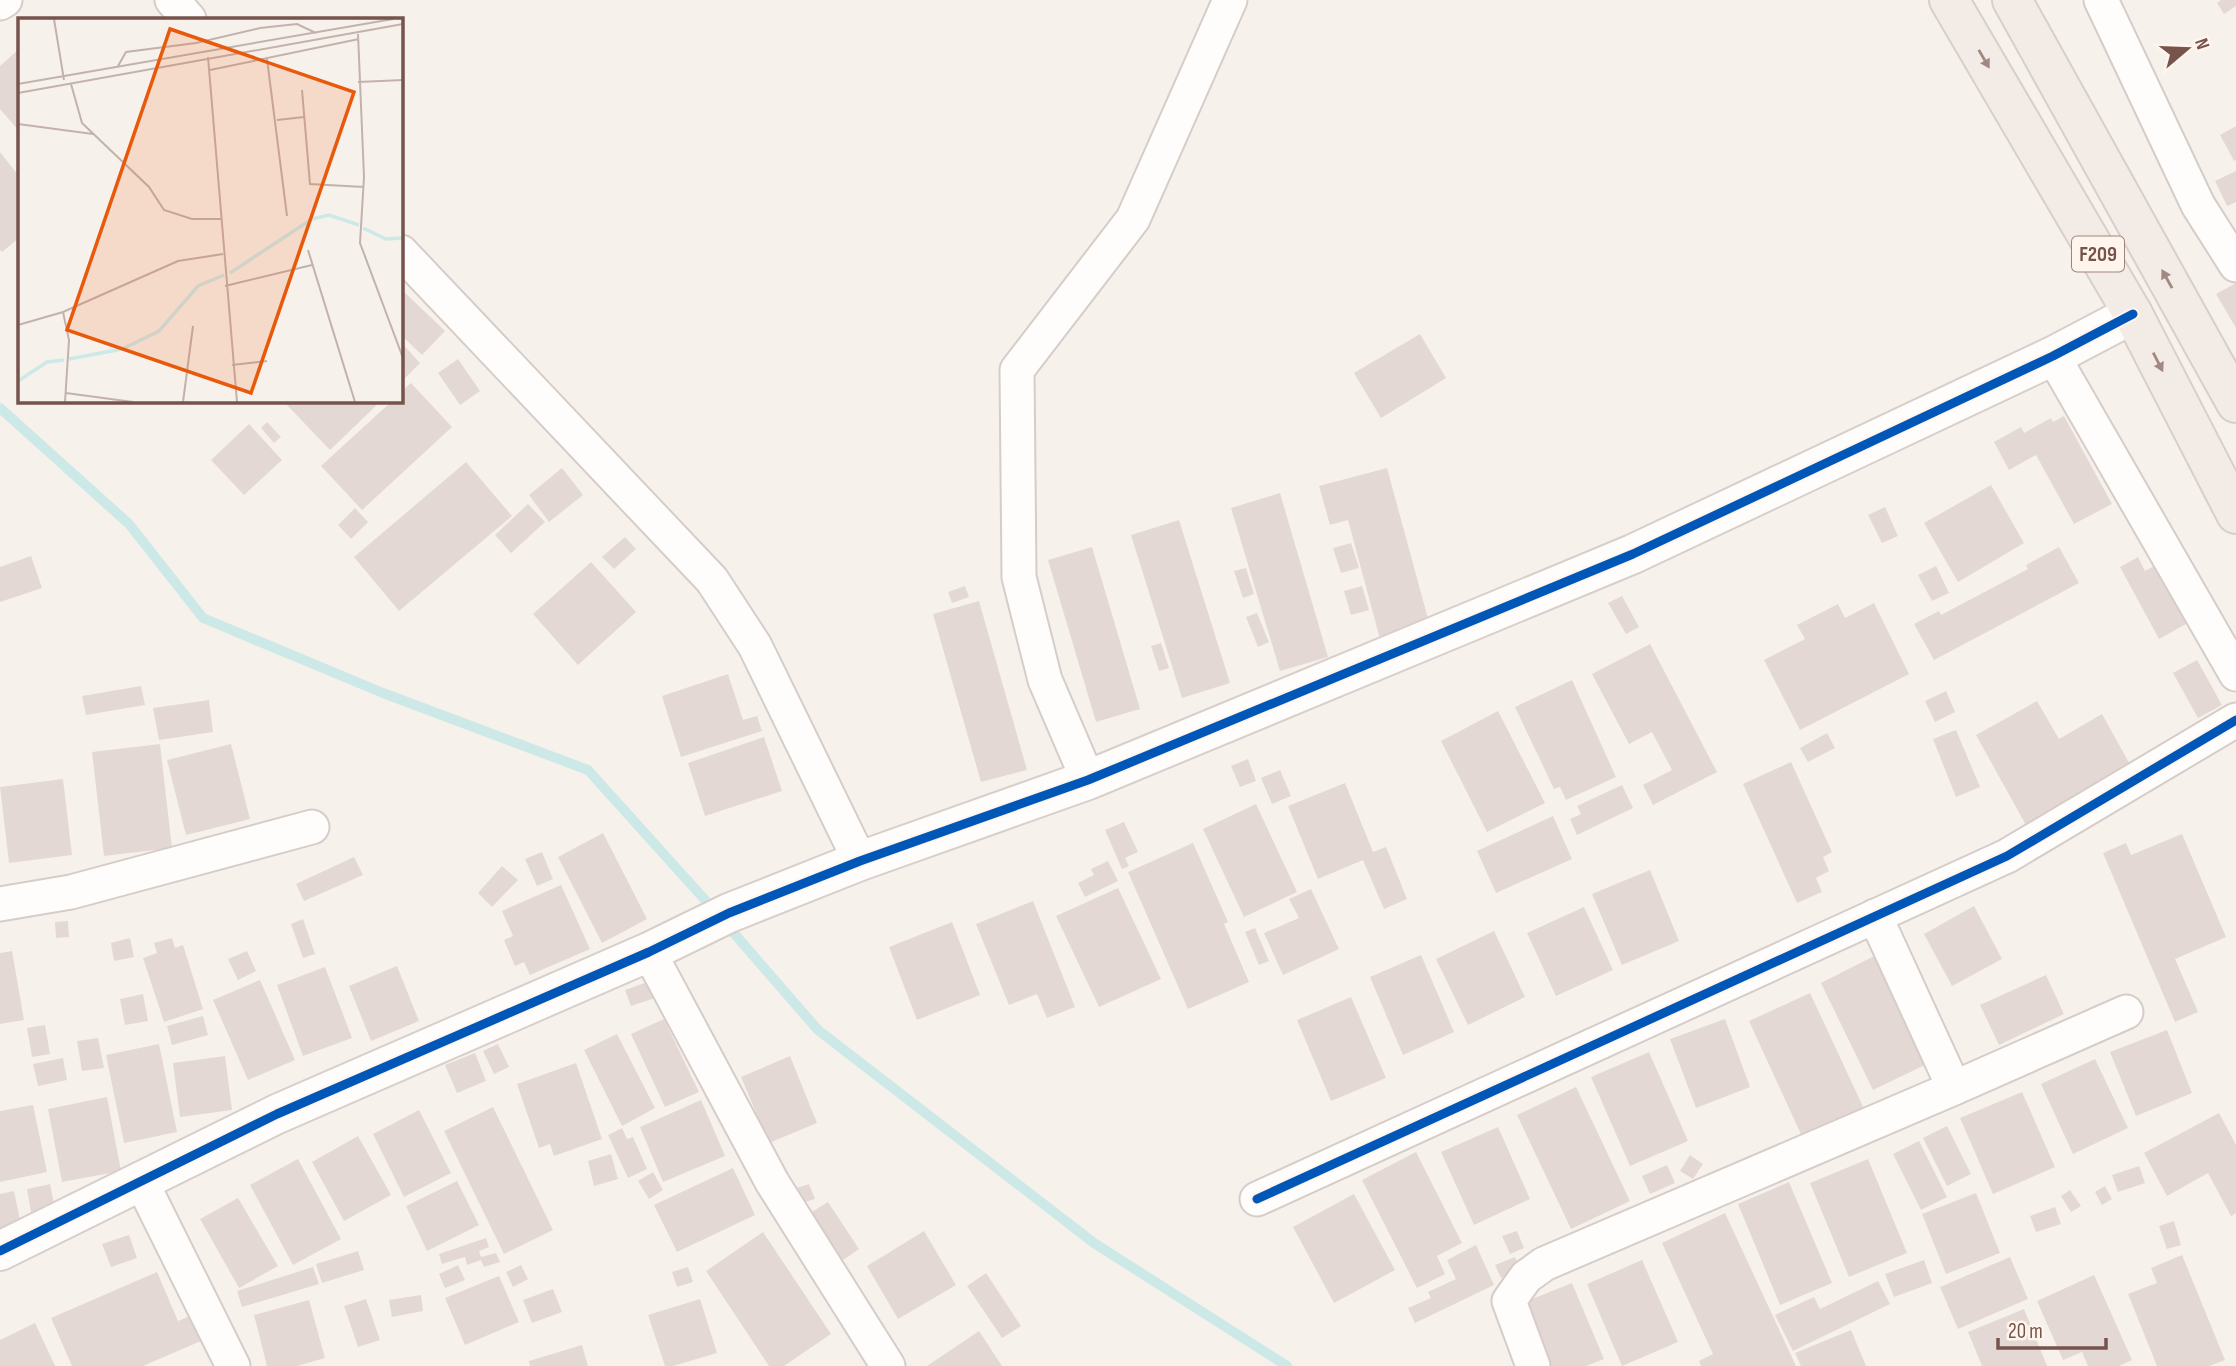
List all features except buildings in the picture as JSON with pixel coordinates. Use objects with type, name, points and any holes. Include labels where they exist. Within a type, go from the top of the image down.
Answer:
[{"type":"main road","name":"F209","points":[[1949,0],[2133,314],[2236,514]]},
{"type":"main road","name":"F209","points":[[2012,0],[2236,403]]},
{"type":"street","points":[[0,3],[5,0]]},
{"type":"street","points":[[172,0],[188,18]]},
{"type":"street","points":[[1088,780],[1045,680],[1019,577],[1017,369],[1133,219],[1230,0]]},
{"type":"street","points":[[2101,0],[2198,205],[2236,265]]},
{"type":"street","points":[[402,253],[712,580],[755,646],[860,861]]},
{"type":"street","points":[[0,1251],[277,1114],[665,945],[729,913],[860,861],[1088,780],[1633,554],[2053,356],[2133,314]]},
{"type":"street","points":[[2053,356],[2236,674]]},
{"type":"street","points":[[1257,1199],[2007,856],[2236,720]]},
{"type":"street","points":[[0,904],[71,892],[312,827]]},
{"type":"street","points":[[1875,916],[1954,1088]]},
{"type":"street","points":[[665,945],[772,1182],[888,1366]]},
{"type":"street","points":[[1533,1366],[1509,1301],[1526,1277],[1544,1264],[2126,1012]]},
{"type":"street","points":[[141,1181],[233,1366]]},
{"type":"waterway","points":[[0,408],[129,524],[203,618],[383,693],[588,770],[715,911]]},
{"type":"waterway","points":[[725,923],[818,1030],[1094,1243],[1287,1366]]},
{"type":"cycle path","points":[[0,1251],[277,1114],[649,952],[729,913],[860,861],[1088,780],[1633,554],[2053,356],[2133,314]]},
{"type":"cycle path","points":[[1257,1199],[2007,856],[2236,720]]}]
